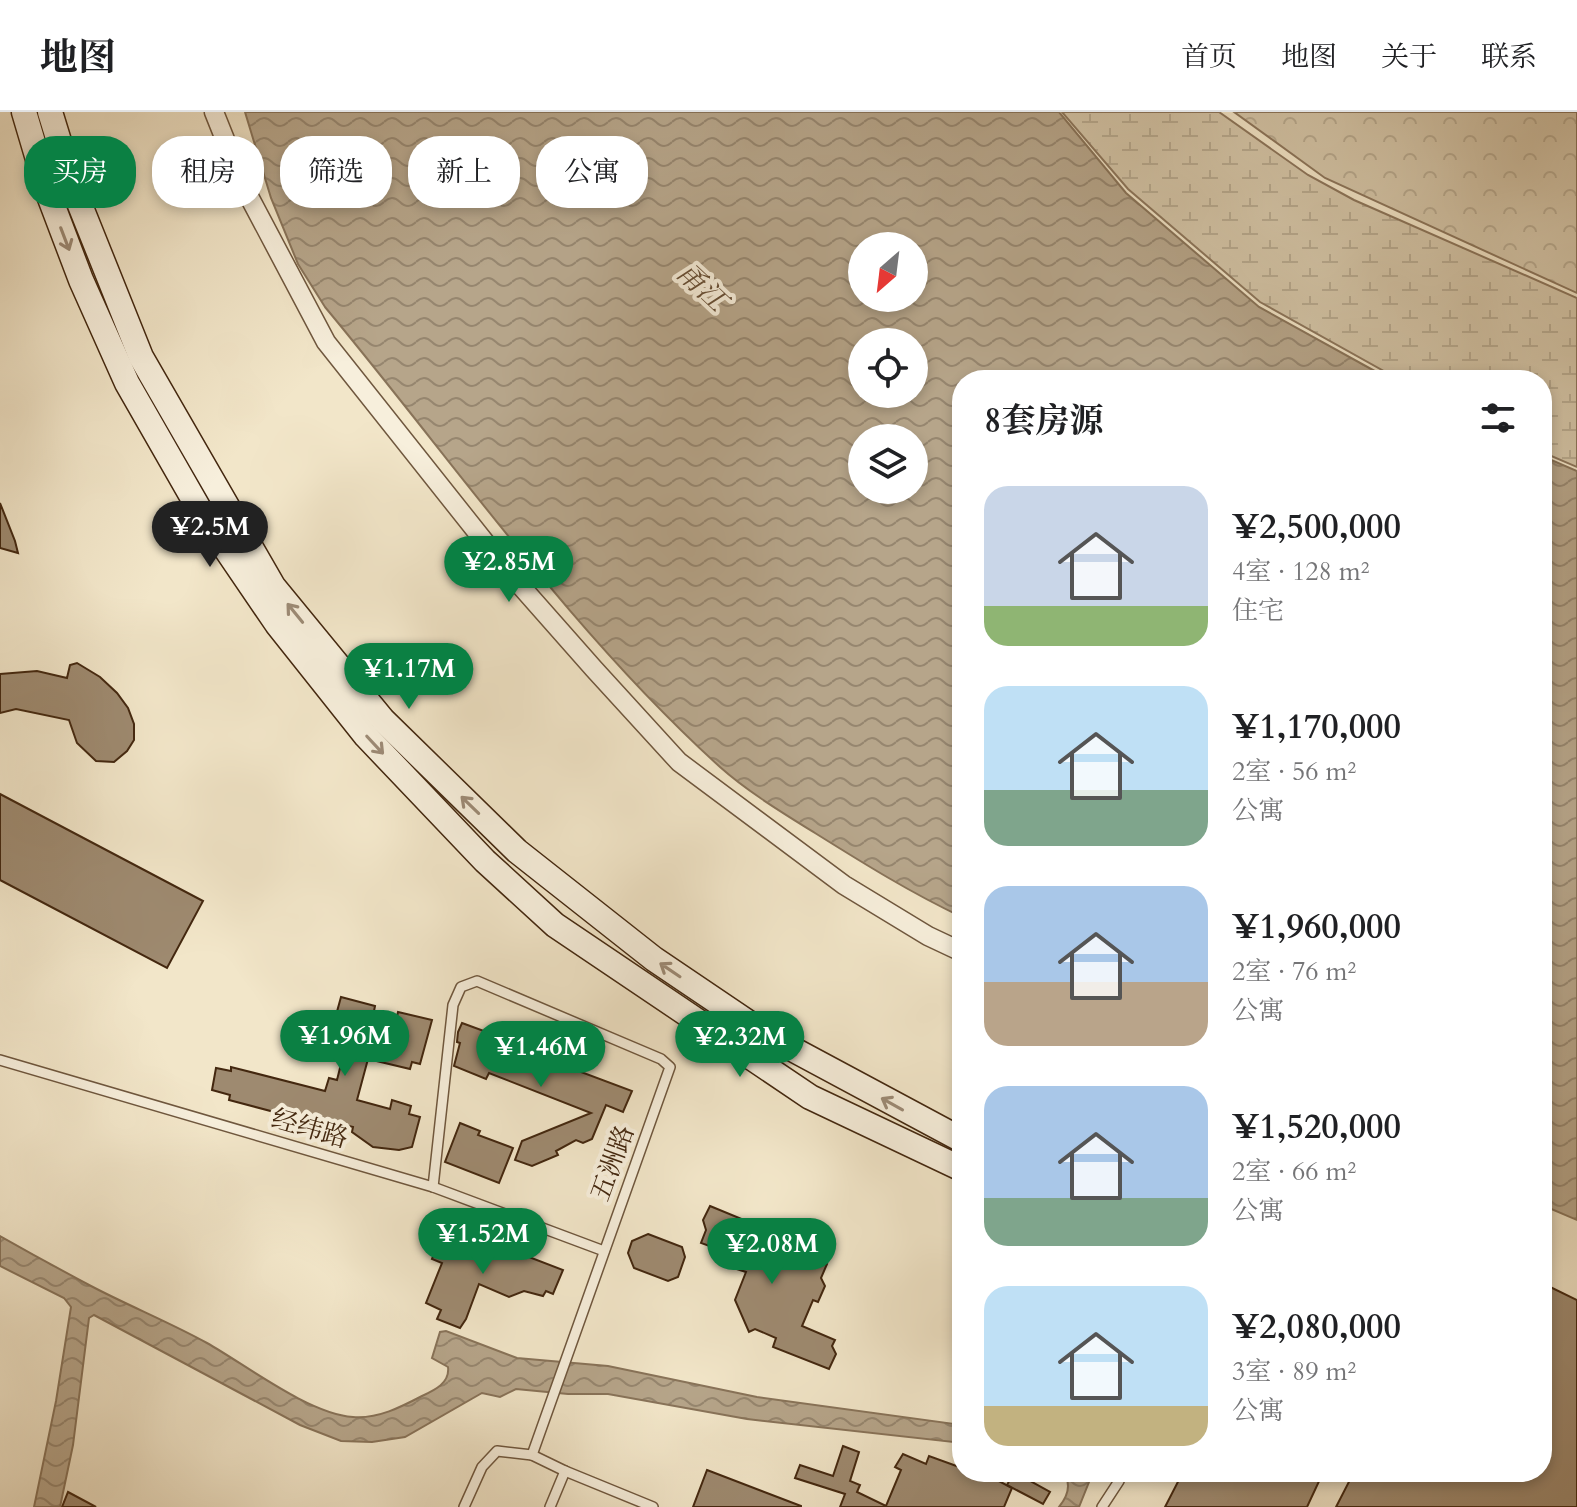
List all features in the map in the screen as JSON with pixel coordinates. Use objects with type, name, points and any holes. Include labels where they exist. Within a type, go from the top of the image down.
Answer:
[{"type":"street","points":[[24,112],[64,237],[127,383],[210,527],[277,624],[366,736],[485,861],[555,925],[810,1097],[952,1164]]},
{"type":"street","points":[[50,112],[74,190],[141,357],[273,586],[383,720],[517,851],[654,959],[768,1036],[952,1135]]},
{"type":"street","points":[[214,112],[244,187],[326,342],[511,575],[594,669],[679,762],[844,885],[952,947]]},
{"type":"lane","name":"五洲路","points":[[433,1187],[453,1005],[461,987],[477,981],[661,1059],[670,1067],[532,1455]]},
{"type":"lane","name":"经纬路","points":[[0,1060],[433,1187],[604,1251]]},
{"type":"lane","points":[[464,1507],[482,1467],[497,1451],[532,1455],[653,1507]]},
{"type":"lane","points":[[550,1507],[565,1471]]},
{"type":"lane","points":[[1102,1507],[1118,1482]]},
{"type":"green space","points":[[1062,112],[1219,112],[1308,175],[1354,200],[1577,298],[1577,467],[1552,456],[1552,370],[1382,370],[1260,302],[1128,189]]},
{"type":"green space","points":[[1234,112],[1577,112],[1577,293],[1325,178]]},
{"type":"water","name":"甬江","points":[[245,112],[1059,112],[1126,193],[1259,307],[1373,370],[952,370],[952,912],[887,877],[766,802],[720,767],[665,715],[563,603],[325,307],[298,264],[264,175],[264,136],[252,136]]},
{"type":"water","points":[[1552,460],[1577,471],[1577,1220],[1552,1209]]},
{"type":"water","points":[[0,1236],[91,1286],[207,1343],[298,1398],[336,1414],[362,1417],[380,1414],[406,1404],[444,1382],[448,1367],[432,1358],[440,1332],[446,1331],[517,1358],[608,1366],[757,1397],[952,1424],[952,1442],[747,1419],[608,1394],[516,1389],[500,1397],[482,1393],[405,1437],[372,1442],[341,1441],[300,1425],[94,1315],[89,1318],[73,1445],[60,1507],[34,1507],[71,1307],[64,1298],[0,1266]]},
{"type":"water","points":[[1067,1482],[1089,1482],[1079,1507],[1059,1507],[1068,1490]]},
{"type":"building","points":[[0,503],[15,541],[18,553],[0,548]]},
{"type":"building","points":[[77,663],[100,677],[117,693],[128,708],[134,724],[134,740],[114,762],[96,761],[77,743],[69,720],[16,709],[0,713],[0,674],[37,671],[67,678],[70,665]]},
{"type":"building","points":[[0,794],[203,901],[167,968],[0,880]]},
{"type":"building","points":[[341,997],[375,1006],[374,1011],[397,1017],[398,1012],[432,1020],[420,1064],[412,1062],[410,1069],[368,1059],[357,1100],[390,1109],[392,1100],[411,1106],[409,1114],[420,1117],[412,1147],[399,1150],[373,1147],[352,1132],[353,1127],[313,1117],[312,1122],[229,1100],[230,1095],[212,1090],[216,1068],[231,1071],[231,1067],[325,1091],[329,1078],[337,1080],[344,1052],[327,1048]]},
{"type":"building","points":[[462,1023],[503,1038],[501,1042],[632,1091],[623,1112],[606,1105],[592,1139],[583,1143],[576,1140],[556,1151],[558,1155],[532,1166],[515,1160],[522,1141],[591,1113],[489,1073],[486,1079],[454,1066]]},
{"type":"building","points":[[460,1123],[480,1131],[478,1135],[513,1148],[499,1183],[445,1162]]},
{"type":"building","points":[[710,1206],[749,1222],[747,1227],[763,1233],[761,1238],[827,1264],[821,1278],[825,1286],[818,1302],[813,1300],[802,1326],[835,1340],[832,1346],[836,1354],[829,1369],[773,1347],[776,1338],[755,1329],[749,1332],[735,1300],[746,1272],[730,1267],[733,1261],[716,1255],[718,1249],[701,1243],[706,1230],[703,1220]]},
{"type":"building","points":[[443,1230],[493,1250],[494,1247],[514,1255],[516,1252],[563,1270],[553,1294],[546,1291],[543,1296],[524,1291],[509,1297],[479,1284],[460,1328],[437,1319],[441,1310],[426,1303],[442,1263],[432,1259]]},
{"type":"building","points":[[648,1234],[682,1247],[685,1257],[678,1277],[668,1281],[634,1268],[628,1253],[632,1241]]},
{"type":"building","points":[[1552,1288],[1577,1300],[1577,1507],[1336,1507],[1349,1482],[1552,1482]]},
{"type":"building","points":[[843,1446],[859,1452],[850,1481],[860,1485],[857,1492],[886,1506],[901,1470],[895,1467],[903,1454],[926,1464],[929,1456],[952,1464],[952,1482],[1001,1482],[1012,1488],[1004,1507],[840,1507],[845,1494],[795,1478],[800,1465],[833,1476]]},
{"type":"building","points":[[707,1470],[801,1506],[801,1507],[693,1507]]},
{"type":"building","points":[[1009,1482],[1032,1482],[1050,1492],[1043,1504],[1007,1485]]},
{"type":"building","points":[[1178,1482],[1319,1482],[1307,1507],[1165,1507]]},
{"type":"building","points":[[68,1492],[96,1507],[62,1507]]}]
